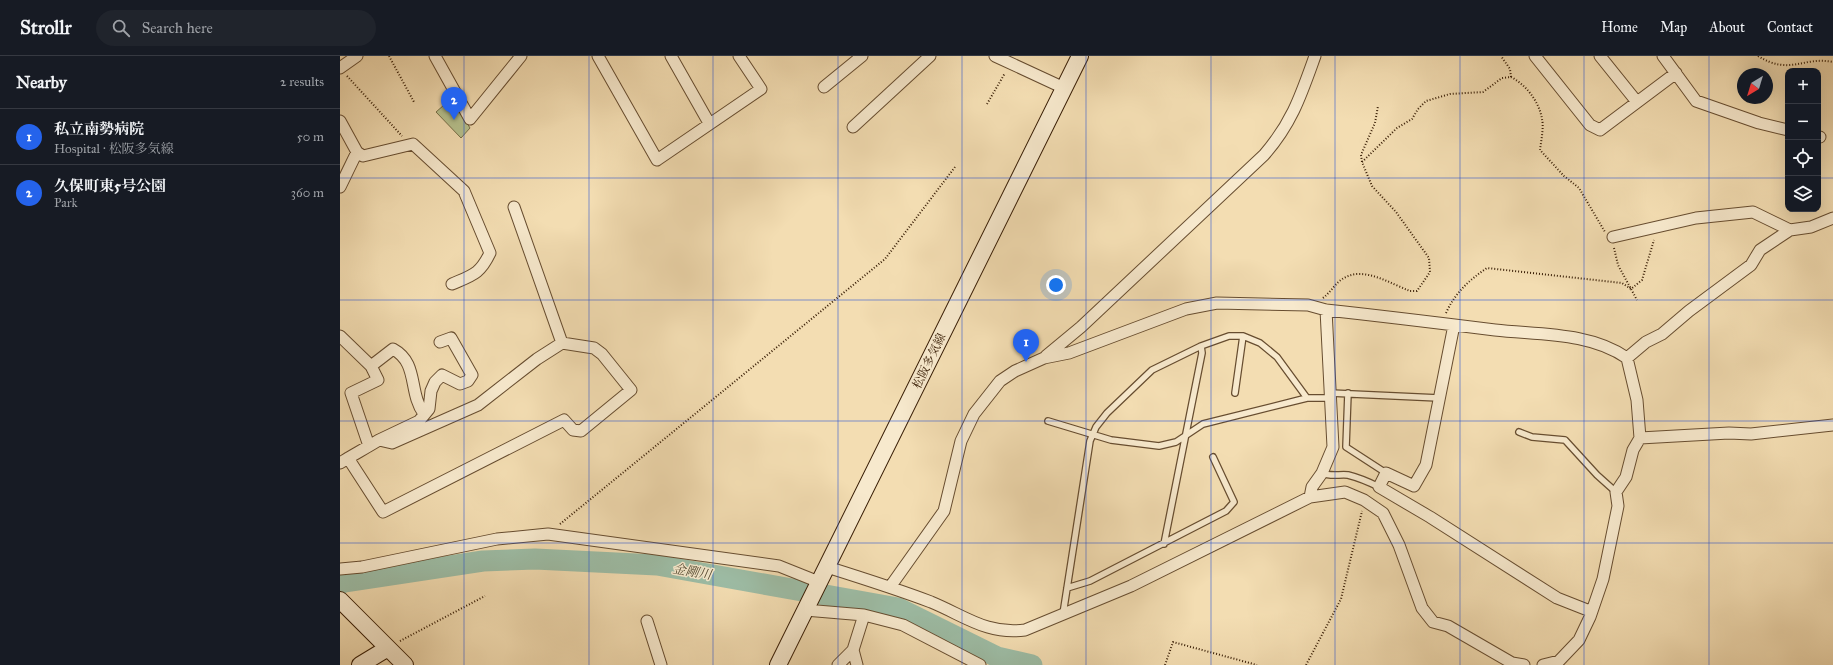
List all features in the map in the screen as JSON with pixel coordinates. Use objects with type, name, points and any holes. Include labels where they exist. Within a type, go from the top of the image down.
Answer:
[{"type":"main road","name":"松阪多気線","points":[[778,665],[1080,56]]},
{"type":"main road","points":[[340,600],[406,665]]},
{"type":"main road","points":[[360,665],[388,648]]},
{"type":"street","points":[[340,66],[357,56]]},
{"type":"street","points":[[435,56],[470,119],[521,56]]},
{"type":"street","points":[[598,56],[657,160],[761,89],[739,56]]},
{"type":"street","points":[[671,56],[709,124]]},
{"type":"street","points":[[824,87],[862,56]]},
{"type":"street","points":[[853,127],[930,56]]},
{"type":"street","points":[[995,56],[1064,88]]},
{"type":"street","points":[[1044,358],[1081,327],[1264,155],[1280,136],[1296,109],[1315,56]]},
{"type":"street","points":[[1535,56],[1590,125],[1600,130],[1676,73]]},
{"type":"street","points":[[1600,56],[1637,102]]},
{"type":"street","points":[[1663,56],[1696,101],[1759,123],[1785,129]]},
{"type":"street","points":[[340,120],[357,152],[363,156],[413,144],[464,191],[490,253],[484,267],[473,275],[452,284]]},
{"type":"street","points":[[340,186],[357,152]]},
{"type":"street","points":[[514,208],[562,343]]},
{"type":"street","points":[[1612,237],[1696,218],[1753,212],[1790,230]]},
{"type":"street","points":[[1627,358],[1646,342],[1662,334],[1689,311],[1751,265],[1760,250],[1790,230],[1811,227],[1833,218]]},
{"type":"street","points":[[890,587],[944,511],[960,441],[974,414],[1000,381],[1015,371],[1044,358],[1069,353],[1186,309],[1217,303],[1308,305],[1326,310],[1572,337],[1616,350],[1627,358],[1637,400],[1640,438],[1633,450],[1626,477],[1616,492],[1618,506],[1603,579],[1590,611],[1590,617],[1579,640],[1559,661],[1543,665]]},
{"type":"street","points":[[1310,497],[1312,487],[1322,473],[1333,446],[1326,310]]},
{"type":"street","points":[[1454,325],[1426,465],[1414,486],[1386,473],[1379,487],[1430,517],[1557,598],[1590,611]]},
{"type":"street","points":[[340,336],[371,366],[378,380],[351,393],[369,446]]},
{"type":"street","points":[[379,440],[392,443],[478,405],[537,359],[562,343],[594,348],[602,354],[631,390],[581,431],[573,430],[564,420],[383,512],[344,460],[379,440],[420,421],[429,409],[431,390],[435,382],[442,375],[460,384],[468,381],[472,375],[451,338],[440,342]]},
{"type":"street","points":[[371,366],[393,349],[403,355],[408,363],[418,406],[424,414]]},
{"type":"street","points":[[1640,438],[1751,434],[1833,425]]},
{"type":"street","points":[[827,567],[890,587],[930,602],[993,630],[1009,632],[1025,630],[1063,616],[1131,586],[1310,497],[1345,492],[1364,500],[1383,513],[1399,545],[1422,608],[1433,622],[1448,626],[1512,663],[1524,665]]},
{"type":"street","points":[[340,569],[362,567],[497,538],[548,534],[779,566],[818,585]]},
{"type":"street","points":[[806,607],[864,615],[903,625],[980,665]]},
{"type":"street","points":[[838,665],[853,650],[864,615]]},
{"type":"street","points":[[647,621],[661,665]]},
{"type":"street","points":[[853,650],[857,665]]},
{"type":"lane","points":[[1063,616],[1090,441],[1096,428],[1107,413],[1152,370],[1201,346],[1229,336],[1242,336],[1260,343],[1277,357],[1307,398]]},
{"type":"lane","points":[[1235,393],[1242,336]]},
{"type":"lane","points":[[1164,544],[1202,353],[1201,346]]},
{"type":"lane","points":[[1348,393],[1346,447],[1386,473]]},
{"type":"lane","points":[[1048,421],[1111,440],[1160,446],[1176,442],[1185,434],[1203,424],[1307,398],[1348,393],[1439,398]]},
{"type":"lane","points":[[1519,432],[1532,437],[1565,440],[1597,475],[1616,492]]},
{"type":"lane","points":[[1067,588],[1090,581],[1226,511],[1234,502],[1213,458]]},
{"type":"lane","points":[[1322,473],[1328,476],[1347,475],[1364,480],[1379,487]]},
{"type":"path","points":[[389,56],[414,102]]},
{"type":"path","points":[[1501,56],[1510,69],[1511,77]]},
{"type":"path","points":[[1758,56],[1778,65],[1793,66],[1822,60],[1833,62]]},
{"type":"path","points":[[987,104],[1010,64]]},
{"type":"path","points":[[340,66],[344,73],[409,144]]},
{"type":"path","points":[[1362,162],[1397,128],[1412,119],[1418,109],[1426,101],[1450,94],[1483,92],[1502,78],[1511,77],[1520,82],[1536,102],[1542,120],[1540,150],[1564,176],[1579,188],[1604,231],[1612,237],[1618,265],[1637,300]]},
{"type":"path","points":[[1308,305],[1324,297],[1343,278],[1358,273],[1367,274],[1410,292],[1417,291],[1430,272],[1429,258],[1396,212],[1372,186],[1362,162],[1361,155],[1375,123],[1378,106]]},
{"type":"path","points":[[548,534],[885,259],[954,167]]},
{"type":"path","points":[[1631,289],[1642,280],[1654,240]]},
{"type":"path","points":[[1442,323],[1452,300],[1470,279],[1487,268],[1622,283],[1631,289]]},
{"type":"path","points":[[1306,665],[1341,599],[1364,500]]},
{"type":"path","points":[[388,648],[485,596]]},
{"type":"path","points":[[1165,665],[1173,642],[1257,665]]},
{"type":"green space","points":[[452,98],[470,128],[461,138],[436,112]]},
{"type":"waterway","name":"金剛川","points":[[340,584],[344,582],[483,561],[535,559],[657,565],[898,608],[997,657],[1032,665]]},
{"type":"place","name":"久保町東5号公園","points":[[454,120]]},
{"type":"place","name":"私立南勢病院","points":[[1026,362]]}]
